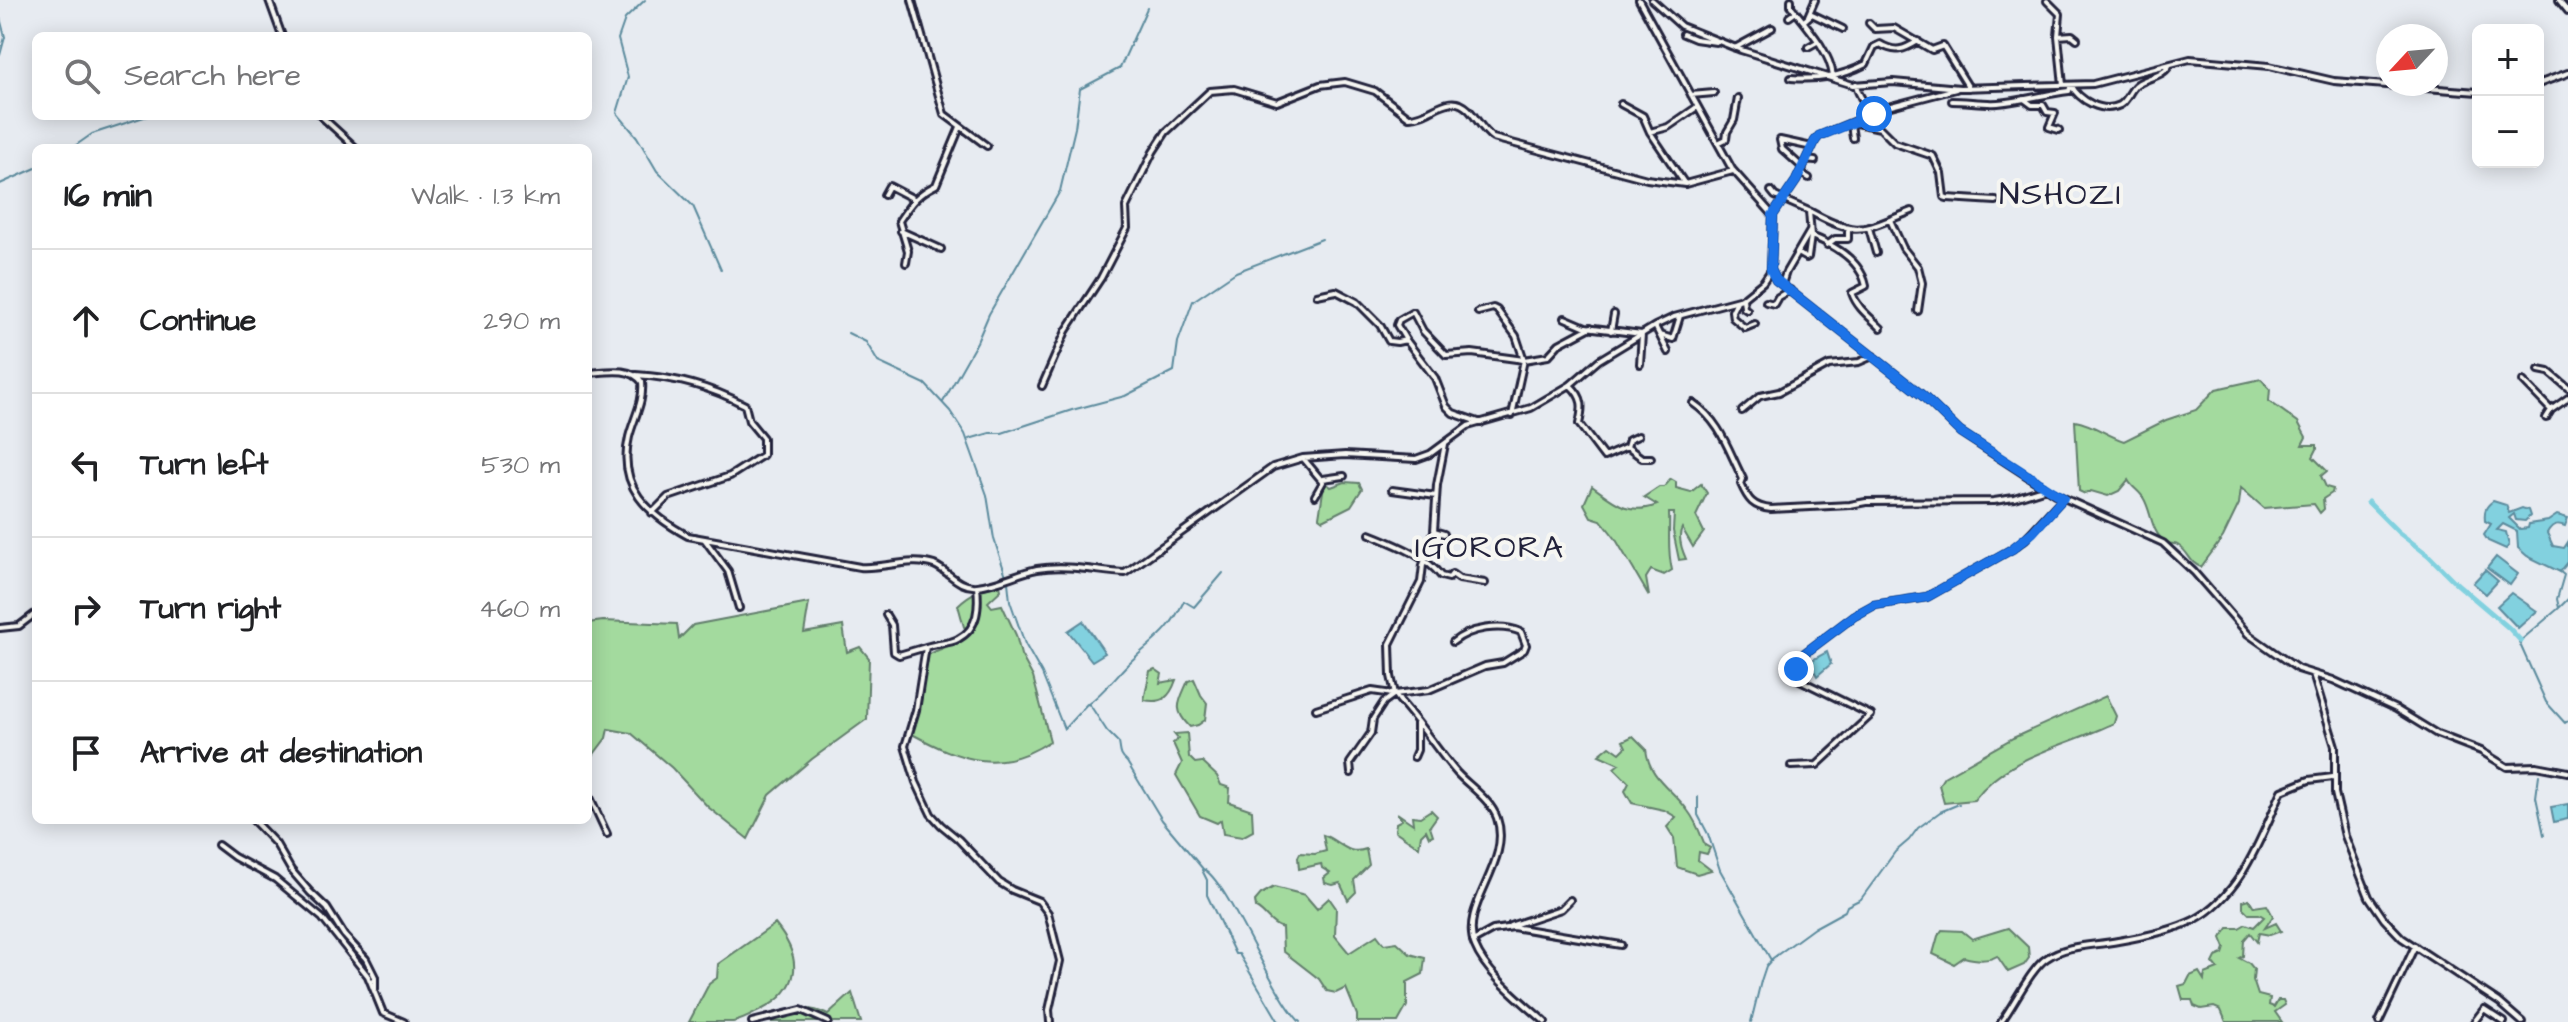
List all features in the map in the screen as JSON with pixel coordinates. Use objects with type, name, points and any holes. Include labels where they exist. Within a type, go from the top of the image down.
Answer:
[{"type":"street","points":[[269,0],[281,32]]},
{"type":"street","points":[[912,0],[944,114],[987,146]]},
{"type":"street","points":[[1639,0],[1734,171],[1773,215]]},
{"type":"street","points":[[1652,0],[1681,26],[1735,48],[1856,84],[1893,82],[1969,88],[2103,83],[2190,59],[2259,64],[2334,81],[2472,92]]},
{"type":"street","points":[[1791,0],[1791,6],[1806,19],[1833,72],[1832,78]]},
{"type":"street","points":[[1806,19],[1815,0]]},
{"type":"street","points":[[2559,0],[2568,11]]},
{"type":"street","points":[[2047,1],[2060,14],[2058,36],[2063,85]]},
{"type":"street","points":[[1789,17],[1796,12]]},
{"type":"street","points":[[1806,19],[1812,14],[1843,29]]},
{"type":"street","points":[[1869,23],[1875,29],[1894,28],[1932,50],[1943,46],[1969,88]]},
{"type":"street","points":[[1735,48],[1772,28]]},
{"type":"street","points":[[1683,34],[1695,39],[1721,42]]},
{"type":"street","points":[[2058,36],[2072,35],[2077,39]]},
{"type":"street","points":[[1791,78],[1832,78],[1866,64],[1874,47],[1880,44],[1890,50],[1905,49],[1918,41]]},
{"type":"street","points":[[1808,47],[1817,42]]},
{"type":"street","points":[[2071,85],[2077,95],[2096,106],[2110,107],[2122,104],[2135,86],[2168,70],[2169,66]]},
{"type":"street","points":[[2544,82],[2568,73]]},
{"type":"street","points":[[1042,386],[1066,331],[1101,278],[1127,228],[1126,207],[1153,152],[1166,132],[1210,91],[1234,89],[1277,102],[1320,85],[1345,82],[1375,91],[1403,114],[1416,117],[1443,103],[1455,102],[1467,108],[1483,131],[1493,138],[1647,179],[1685,184],[1717,178],[1734,171]]},
{"type":"street","points":[[1856,84],[1859,98],[1867,105],[1871,115]]},
{"type":"street","points":[[1952,101],[1994,103],[2024,99],[2069,91],[2071,85]]},
{"type":"street","points":[[1776,280],[1771,270],[1773,215],[1802,171],[1819,136],[1904,101],[1927,99],[1960,88]]},
{"type":"street","points":[[1691,95],[1714,93]]},
{"type":"street","points":[[1718,143],[1726,139],[1738,98]]},
{"type":"street","points":[[2024,99],[2055,113],[2049,127],[2059,130]]},
{"type":"street","points":[[1621,104],[1643,116],[1650,132],[1685,184]]},
{"type":"street","points":[[1650,132],[1668,127],[1698,107]]},
{"type":"street","points":[[325,120],[352,144]]},
{"type":"street","points":[[1852,123],[1853,138]]},
{"type":"street","points":[[1852,123],[1880,128],[1895,143],[1933,156],[1941,173],[1944,197],[1996,201]]},
{"type":"street","points":[[906,263],[908,251],[899,221],[914,199],[936,185],[960,127]]},
{"type":"street","points":[[1843,127],[1845,135]]},
{"type":"street","points":[[1809,178],[1782,149],[1780,140],[1812,147]]},
{"type":"street","points":[[1806,160],[1815,161]]},
{"type":"street","points":[[884,195],[889,186],[914,199]]},
{"type":"street","points":[[1771,191],[1783,200],[1848,231],[1874,228],[1912,211]]},
{"type":"street","points":[[1799,254],[1808,258],[1811,234],[1809,211]]},
{"type":"street","points":[[1890,220],[1903,248],[1918,267],[1922,283],[1918,311]]},
{"type":"street","points":[[1869,228],[1876,253]]},
{"type":"street","points":[[901,231],[941,249]]},
{"type":"street","points":[[1827,245],[1835,239],[1847,240],[1848,231]]},
{"type":"street","points":[[1811,234],[1848,256],[1860,268],[1866,286],[1852,293],[1853,297],[1881,328]]},
{"type":"street","points":[[1782,284],[1786,272],[1811,234]]},
{"type":"street","points":[[636,375],[642,382],[643,396],[629,437],[627,456],[633,487],[641,503],[652,513],[688,536],[860,567],[925,563],[935,565],[964,585],[977,586],[1039,569],[1074,568],[1125,573],[1261,474],[1287,461],[1345,455],[1416,459],[1445,444],[1468,426],[1531,408],[1570,385],[1599,360],[1655,326],[1743,298],[1771,270]]},
{"type":"street","points":[[1765,279],[1776,280],[1790,290],[1923,396],[1960,432],[2063,498],[2163,543],[2194,572],[2248,634],[2298,669],[2333,680],[2396,709],[2437,734],[2481,751],[2507,767],[2536,766],[2568,772]]},
{"type":"street","points":[[1766,302],[1774,304],[1778,297],[1790,290]]},
{"type":"street","points":[[1317,295],[1336,291],[1357,302],[1380,325],[1389,341],[1406,340]]},
{"type":"street","points":[[1743,298],[1747,310]]},
{"type":"street","points":[[1737,301],[1732,311],[1733,318],[1745,328],[1755,324]]},
{"type":"street","points":[[1478,312],[1493,308],[1497,310],[1516,336],[1524,360],[1512,415]]},
{"type":"street","points":[[1483,424],[1453,413],[1446,406],[1435,378],[1397,325],[1399,320],[1413,312],[1423,331],[1446,355],[1472,353],[1524,360],[1548,356],[1559,344],[1591,327]]},
{"type":"street","points":[[1611,331],[1614,314]]},
{"type":"street","points":[[1660,335],[1673,339],[1680,316]]},
{"type":"street","points":[[1565,318],[1591,327],[1642,334]]},
{"type":"street","points":[[1655,326],[1668,352]]},
{"type":"street","points":[[1640,364],[1642,334]]},
{"type":"street","points":[[1742,411],[1760,396],[1779,392],[1829,365],[1859,362],[1873,356]]},
{"type":"street","points":[[2539,370],[2549,372],[2568,388]]},
{"type":"street","points":[[592,373],[618,371],[692,384],[745,405],[749,421],[763,438],[763,455],[730,476],[668,497],[652,513]]},
{"type":"street","points":[[2523,381],[2551,410]]},
{"type":"street","points":[[1570,385],[1583,403],[1579,424],[1595,448],[1604,457],[1627,447]]},
{"type":"street","points":[[2546,418],[2551,410],[2568,398]]},
{"type":"street","points":[[1693,403],[1709,415],[1723,434],[1743,479],[1741,484],[1747,498],[1757,508],[1905,501],[1994,501],[2046,488]]},
{"type":"street","points":[[1627,447],[1629,440],[1638,436]]},
{"type":"street","points":[[1445,444],[1436,496],[1434,531],[1419,589],[1390,644],[1388,663],[1395,694],[1458,774],[1492,806],[1497,818],[1500,845],[1475,914],[1473,941],[1484,962],[1545,1022]]},
{"type":"street","points":[[1627,447],[1642,458],[1651,458]]},
{"type":"street","points":[[1303,458],[1323,482],[1315,496]]},
{"type":"street","points":[[1320,478],[1326,480],[1344,476]]},
{"type":"street","points":[[1392,490],[1436,496]]},
{"type":"street","points":[[1791,766],[1817,765],[1871,715],[1800,680],[1796,669],[1801,656],[1854,616],[1874,605],[1927,597],[2012,549],[2033,532],[2063,498]]},
{"type":"street","points":[[1434,531],[1444,534]]},
{"type":"street","points":[[1370,534],[1402,548],[1441,576],[1449,578],[1452,574],[1459,579],[1485,583]]},
{"type":"street","points":[[704,539],[728,571],[739,608]]},
{"type":"street","points":[[886,615],[892,625],[894,652],[899,655],[957,640],[968,632],[974,622],[979,607],[977,586]]},
{"type":"street","points":[[0,628],[19,626],[32,616]]},
{"type":"street","points":[[1316,709],[1372,691],[1395,694],[1429,690],[1485,666],[1503,663],[1517,656],[1526,645],[1521,632],[1503,628],[1462,634],[1453,642]]},
{"type":"street","points":[[926,647],[916,710],[905,746],[916,782],[931,814],[941,825],[999,882],[1039,901],[1048,913],[1060,961],[1049,1010],[1050,1022]]},
{"type":"street","points":[[2313,674],[2335,746],[2333,777],[2345,836],[2369,897],[2391,928],[2499,1002],[2522,1022]]},
{"type":"street","points":[[1351,773],[1350,763],[1371,733],[1373,719],[1384,702],[1395,694]]},
{"type":"street","points":[[1414,757],[1417,750],[1417,721]]},
{"type":"street","points":[[2001,1022],[2035,970],[2049,956],[2080,945],[2143,936],[2196,919],[2221,898],[2243,872],[2282,791],[2309,780],[2333,777]]},
{"type":"street","points":[[592,802],[607,834]]},
{"type":"street","points":[[257,824],[366,959],[375,977],[374,995]]},
{"type":"street","points":[[218,845],[275,879],[322,918],[368,976],[383,1013],[404,1022]]},
{"type":"street","points":[[1473,941],[1493,930],[1561,909],[1570,900]]},
{"type":"street","points":[[1508,927],[1621,945]]},
{"type":"street","points":[[2379,1022],[2415,946]]},
{"type":"street","points":[[2474,1022],[2484,1009],[2504,1022]]},
{"type":"street","points":[[752,1022],[801,1010],[828,1022]]},
{"type":"green space","points":[[2261,379],[2270,389],[2269,401],[2298,422],[2306,437],[2302,445],[2317,445],[2313,457],[2327,471],[2321,476],[2326,487],[2333,489],[2323,499],[2324,509],[2320,513],[2314,504],[2264,508],[2241,488],[2239,504],[2223,537],[2201,567],[2178,545],[2162,539],[2144,499],[2128,480],[2119,491],[2108,496],[2079,491],[2075,421],[2124,441],[2166,420],[2196,410],[2216,389]]},
{"type":"green space","points":[[1671,479],[1676,482],[1676,488],[1691,492],[1701,484],[1707,493],[1696,516],[1704,532],[1693,547],[1682,528],[1680,539],[1686,559],[1679,560],[1673,531],[1674,513],[1669,513],[1672,570],[1664,575],[1651,570],[1646,578],[1649,596],[1615,538],[1601,520],[1591,517],[1584,504],[1592,486],[1622,506],[1647,508],[1657,505],[1644,497],[1664,487]]},
{"type":"green space","points":[[1345,482],[1359,483],[1362,489],[1351,506],[1323,520],[1319,517],[1324,485],[1326,483],[1331,487]]},
{"type":"green space","points":[[1000,586],[1001,590],[988,602],[992,607],[1002,605],[1016,635],[1021,655],[1033,677],[1050,741],[1014,758],[980,760],[947,751],[912,734],[928,655],[958,641],[974,629],[964,627],[958,605],[978,591]]},
{"type":"green space","points":[[809,603],[804,633],[843,626],[847,652],[860,647],[869,658],[867,719],[812,759],[770,795],[748,839],[708,807],[672,768],[631,733],[608,729],[606,738],[592,757],[592,622],[677,624],[679,639],[693,625]]},
{"type":"green space","points":[[1155,669],[1162,674],[1160,683],[1176,680],[1165,698],[1144,700],[1150,671]]},
{"type":"green space","points":[[1194,679],[1207,703],[1205,720],[1190,727],[1181,715],[1179,705],[1188,681]]},
{"type":"green space","points":[[2106,696],[2116,716],[2114,723],[2020,762],[2003,772],[1974,800],[1944,803],[1939,785],[1944,777],[2013,738]]},
{"type":"green space","points":[[1187,733],[1189,757],[1195,763],[1202,762],[1217,776],[1221,785],[1230,788],[1229,802],[1252,810],[1253,831],[1242,837],[1223,834],[1221,820],[1217,823],[1200,816],[1176,775],[1182,763],[1173,743],[1178,739],[1174,734]]},
{"type":"green space","points":[[1633,736],[1646,749],[1656,776],[1682,803],[1705,845],[1710,848],[1707,854],[1699,852],[1698,860],[1711,870],[1697,874],[1677,867],[1674,838],[1667,827],[1676,817],[1664,810],[1632,803],[1625,791],[1629,783],[1614,768],[1619,764],[1599,755],[1610,746],[1620,753],[1626,747],[1623,741]]},
{"type":"green space","points":[[1431,810],[1437,816],[1430,826],[1433,835],[1429,837],[1426,830],[1421,835],[1419,847],[1395,831],[1396,823],[1402,820],[1397,813],[1413,824],[1412,816],[1420,817]]},
{"type":"green space","points":[[1323,835],[1354,851],[1366,849],[1369,865],[1354,880],[1356,892],[1348,900],[1340,883],[1325,883],[1324,878],[1330,873],[1321,864],[1299,869],[1300,853],[1326,851]]},
{"type":"green space","points":[[1274,887],[1305,895],[1317,909],[1329,898],[1336,908],[1335,936],[1349,953],[1377,935],[1384,944],[1397,942],[1410,954],[1425,958],[1423,974],[1407,982],[1407,1006],[1398,1022],[1357,1022],[1346,988],[1336,993],[1327,991],[1319,979],[1283,951],[1282,928],[1256,908],[1255,901]]},
{"type":"green space","points":[[2249,899],[2254,907],[2267,905],[2273,916],[2265,928],[2276,923],[2281,931],[2270,935],[2259,933],[2257,942],[2250,933],[2244,940],[2243,956],[2239,958],[2254,969],[2253,980],[2258,995],[2270,998],[2269,1005],[2274,1007],[2278,1000],[2283,1000],[2285,1005],[2275,1012],[2282,1022],[2226,1022],[2221,1010],[2214,1007],[2201,1009],[2194,1006],[2192,1000],[2183,1000],[2179,986],[2199,972],[2204,980],[2205,974],[2218,969],[2213,963],[2216,957],[2223,954],[2225,948],[2221,938],[2228,928],[2246,924],[2254,927],[2264,917],[2249,914],[2243,908],[2243,901]]},
{"type":"green space","points":[[775,924],[794,961],[791,983],[784,992],[775,1002],[740,1020],[689,1022],[709,984],[717,978],[718,964]]},
{"type":"green space","points":[[2008,928],[2028,947],[2029,958],[2024,965],[2008,972],[1997,956],[1981,960],[1964,957],[1954,964],[1933,954],[1942,930],[1962,931],[1972,939]]},
{"type":"green space","points":[[852,993],[861,1022],[759,1022],[801,1009],[828,1015]]},
{"type":"water","points":[[2493,501],[2506,505],[2509,513],[2522,508],[2528,510],[2530,516],[2525,521],[2516,520],[2514,514],[2509,518],[2520,529],[2548,521],[2557,515],[2568,518],[2565,526],[2554,525],[2547,533],[2553,546],[2564,548],[2568,542],[2568,562],[2560,572],[2527,556],[2518,548],[2517,531],[2503,524],[2497,530],[2506,532],[2509,545],[2506,549],[2488,541],[2484,535],[2491,524],[2485,521],[2485,512]]},
{"type":"water","points":[[2496,557],[2518,574],[2510,585],[2487,568]]},
{"type":"water","points":[[2485,570],[2498,581],[2486,594],[2473,583]]},
{"type":"water","points":[[2511,593],[2537,611],[2518,628],[2497,606]]},
{"type":"water","points":[[1083,621],[1105,653],[1092,661],[1068,631]]},
{"type":"water","points":[[1827,652],[1831,664],[1817,676],[1809,662]]},
{"type":"water","points":[[2568,804],[2568,819],[2554,822],[2551,807]]},
{"type":"waterway","points":[[645,0],[625,19],[618,39],[628,77],[617,113],[637,137],[657,171],[693,206],[721,270]]},
{"type":"waterway","points":[[943,402],[989,314],[1060,191],[1075,128],[1080,89],[1120,68],[1147,8]]},
{"type":"waterway","points":[[0,18],[5,37],[0,55]]},
{"type":"waterway","points":[[78,144],[92,134],[135,120]]},
{"type":"waterway","points":[[0,184],[32,170]]},
{"type":"waterway","points":[[969,439],[1002,433],[1125,396],[1174,371],[1178,342],[1193,301],[1236,272],[1322,239]]},
{"type":"waterway","points":[[848,333],[866,342],[878,362],[925,384],[950,411],[965,434],[987,495],[994,539],[1025,644],[1042,674],[1064,729],[1087,704],[1090,705],[1119,743],[1121,755],[1162,820],[1224,893],[1288,1008],[1300,1022]]},
{"type":"waterway","points":[[2368,502],[2521,641]]},
{"type":"waterway","points":[[2559,571],[2564,575],[2557,599],[2559,608],[2519,642],[2546,702],[2565,723],[2568,721]]},
{"type":"waterway","points":[[1088,704],[1166,629],[1184,601],[1194,607],[1223,573]]},
{"type":"waterway","points":[[2560,607],[2568,599]]},
{"type":"waterway","points":[[2539,775],[2536,797],[2544,835]]},
{"type":"waterway","points":[[1698,797],[1698,815],[1720,870],[1771,960]]},
{"type":"waterway","points":[[1751,1022],[1766,966],[1773,958],[1861,899],[1895,852],[1918,828],[1940,812],[1959,804]]},
{"type":"waterway","points":[[1202,870],[1207,880],[1207,895],[1235,954],[1239,954],[1279,1022]]},
{"type":"district","name":"NSHOZI","points":[[2061,193]]},
{"type":"district","name":"IGORORA","points":[[1490,546]]},
{"type":"route","points":[[1796,669],[1801,656],[1854,616],[1874,605],[1927,597],[2020,544],[2063,498],[1960,432],[1923,396],[1776,280],[1771,270],[1773,215],[1796,181],[1815,141],[1819,136],[1874,114]]}]
